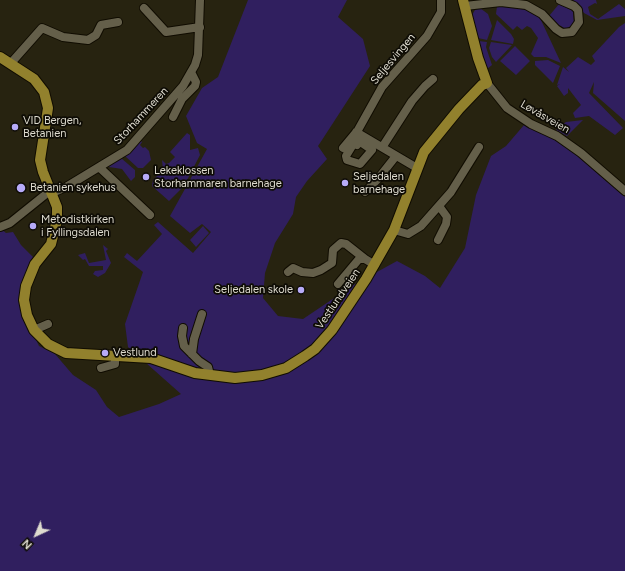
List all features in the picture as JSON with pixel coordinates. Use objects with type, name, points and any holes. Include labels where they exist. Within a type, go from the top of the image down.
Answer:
[{"type":"main road","name":"Løvåsveien","points":[[464,3],[478,58],[487,83]]},
{"type":"main road","name":"Vestlundveien","points":[[0,57],[12,63],[34,79],[41,86],[46,99],[48,116],[40,160],[57,207],[57,220],[51,244],[35,264],[26,286],[24,300],[27,315],[34,330],[48,344],[66,353],[151,358],[210,376],[235,378],[262,376],[286,368],[315,349],[332,330],[375,265],[394,230],[424,152],[435,136],[470,98],[487,83]]},
{"type":"street","name":"Storhammeren","points":[[51,192],[99,167],[127,150],[176,94],[191,72],[198,54],[200,0]]},
{"type":"street","name":"Seljesvingen","points":[[343,148],[356,132],[382,87],[422,42],[439,17],[442,9],[440,0]]},
{"type":"street","points":[[464,3],[501,2],[526,5],[542,14],[556,29],[562,32],[572,32],[579,22],[578,10],[574,6],[560,0]]},
{"type":"street","points":[[144,8],[166,32],[200,27]]},
{"type":"street","points":[[12,63],[42,28],[63,37],[88,40],[96,36],[101,25],[118,22]]},
{"type":"street","name":"Storhammeren","points":[[173,117],[182,99],[195,86],[196,82],[191,72]]},
{"type":"street","points":[[383,146],[412,102],[425,86],[434,79]]},
{"type":"street","name":"Løvåsveien","points":[[487,83],[507,108],[531,124],[557,136],[581,153],[625,191]]},
{"type":"street","points":[[356,132],[383,146],[396,156],[417,168]]},
{"type":"street","points":[[394,230],[403,234],[413,232],[439,206],[457,183],[478,147]]},
{"type":"street","points":[[365,192],[373,185],[396,156]]},
{"type":"street","points":[[99,167],[150,215]]},
{"type":"street","points":[[0,227],[10,223],[51,192]]},
{"type":"street","points":[[438,240],[446,224],[447,217],[439,206]]},
{"type":"street","points":[[288,272],[293,268],[302,272],[313,273],[321,270],[332,263],[333,250],[341,243],[346,244],[365,259]]},
{"type":"street","name":"Vestlundveien","points":[[338,284],[357,260],[365,259],[375,265]]},
{"type":"street","points":[[192,354],[194,339],[202,314]]},
{"type":"street","points":[[34,330],[48,324]]},
{"type":"street","points":[[183,328],[183,343],[192,354],[208,367],[210,376]]},
{"type":"street","points":[[101,368],[115,364],[114,356]]},
{"type":"shaded area","points":[[248,0],[347,0],[338,17],[363,39],[370,66],[318,146],[327,159],[307,181],[296,197],[293,214],[275,243],[265,273],[263,298],[278,316],[303,319],[355,284],[397,261],[425,276],[440,288],[465,248],[476,195],[491,156],[506,146],[524,125],[551,137],[574,153],[625,197],[625,571],[0,571],[0,228],[6,233],[13,232],[21,245],[36,260],[22,285],[27,321],[39,346],[55,354],[73,375],[96,390],[107,407],[119,417],[159,404],[181,394],[128,347],[125,324],[143,272],[124,257],[127,253],[137,261],[162,234],[154,225],[158,222],[193,253],[211,232],[202,224],[190,233],[170,216],[207,149],[197,143],[186,116],[202,88],[218,77]]},
{"type":"shaded area","points":[[573,0],[596,0],[597,4],[595,3],[588,7],[590,14],[598,19],[619,4],[625,9],[625,16],[597,20],[584,13]]},
{"type":"shaded area","points":[[559,4],[573,11],[574,24],[566,29],[557,24],[549,16]]},
{"type":"shaded area","points":[[497,6],[526,8],[540,18],[561,63],[546,57],[534,57],[531,54],[538,38],[531,28],[527,26],[522,30],[517,26],[513,30],[496,14]]},
{"type":"shaded area","points":[[480,8],[488,14],[492,26],[487,40],[478,38],[472,15],[475,10]]},
{"type":"shaded area","points":[[497,20],[511,34],[514,39],[513,44],[491,40]]},
{"type":"shaded area","points":[[625,23],[625,121],[593,93],[594,82],[589,93],[623,128],[615,135],[589,116],[575,118],[573,113],[581,105],[568,88],[568,93],[564,96],[557,86],[560,84],[557,85],[563,67],[569,72],[566,68],[578,57],[591,65],[595,61],[592,56],[619,27]]},
{"type":"shaded area","points":[[478,41],[487,42],[486,47],[492,65],[487,69]]},
{"type":"shaded area","points":[[491,42],[512,45],[496,62],[492,57],[489,48]]},
{"type":"shaded area","points":[[515,46],[530,61],[516,75],[500,61]]},
{"type":"shaded area","points":[[548,60],[560,66],[553,83],[535,65],[535,61]]},
{"type":"shaded area","points":[[583,120],[567,136],[556,130],[566,122]]},
{"type":"shaded area","points":[[187,133],[190,135],[190,150],[198,148],[200,155],[184,186],[169,201],[152,186],[153,180],[163,170],[162,160],[166,164],[175,157],[170,152]]},
{"type":"shaded area","points":[[141,141],[142,142],[140,145],[149,151],[151,160],[143,168],[138,168],[125,156]]},
{"type":"shaded area","points":[[121,158],[135,170],[135,177],[131,181],[122,169],[109,167],[110,164]]},
{"type":"shaded area","points":[[203,226],[209,233],[196,247],[190,240]]},
{"type":"shaded area","points":[[103,245],[108,249],[106,251],[111,263],[105,273],[98,277],[93,274],[95,271],[103,270],[103,266],[89,266],[85,259],[83,260],[78,255],[85,253],[89,263],[106,260]]},
{"type":"place","name":"VID Bergen, Betanien","points":[[15,127]]},
{"type":"place","name":"Lekeklossen Storhammaren barnehage","points":[[146,177]]},
{"type":"place","name":"Seljedalen barnehage","points":[[345,183]]},
{"type":"place","name":"Betanien sykehus","points":[[21,188]]},
{"type":"place","name":"Metodistkirken i Fyllingsdalen","points":[[33,226]]},
{"type":"place","name":"Seljedalen skole","points":[[301,290]]},
{"type":"place","name":"Vestlund","points":[[105,353]]}]
